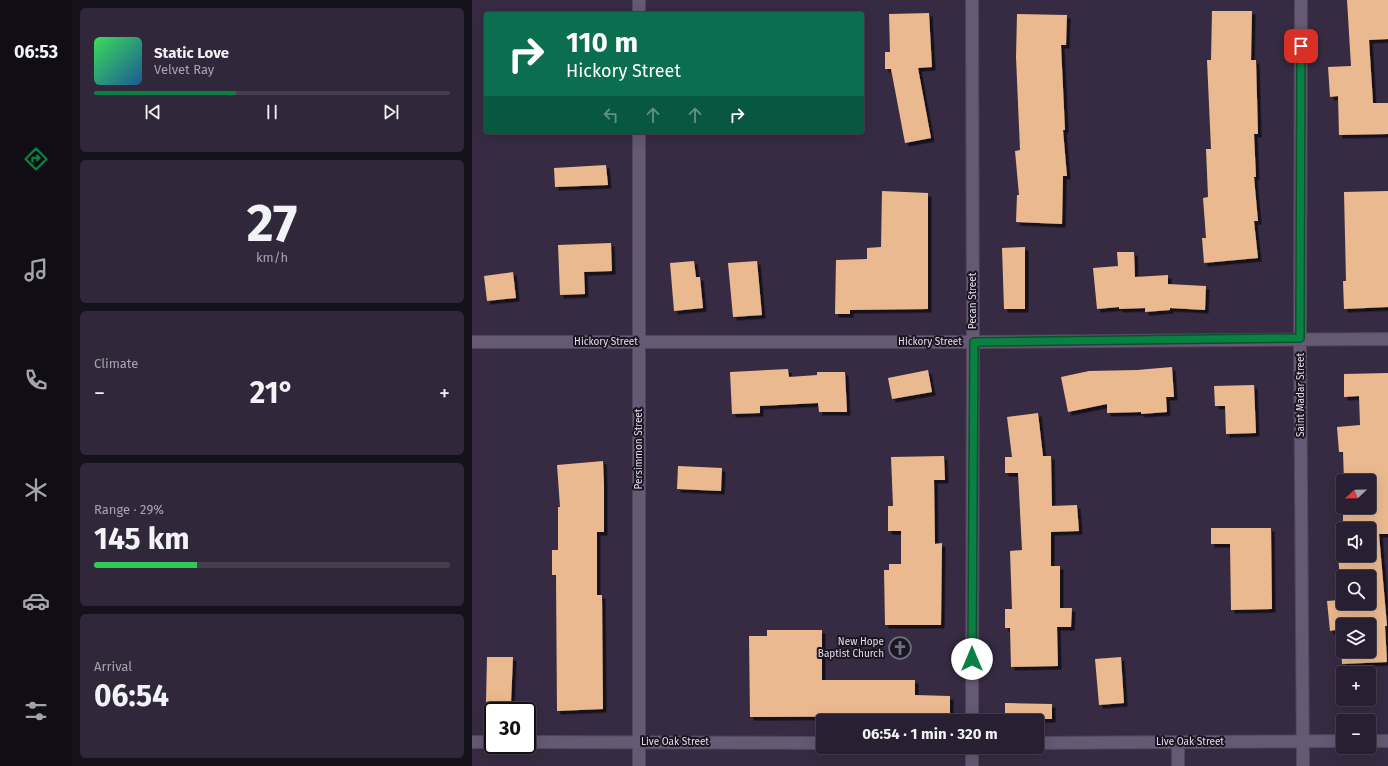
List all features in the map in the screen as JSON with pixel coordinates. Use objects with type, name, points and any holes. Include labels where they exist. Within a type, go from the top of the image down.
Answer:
[{"type":"street","points":[[639,0],[639,12]]},
{"type":"street","name":"Pecan Street","points":[[972,0],[974,342],[972,714]]},
{"type":"street","name":"Saint Madar Street","points":[[1301,0],[1300,338],[1303,766]]},
{"type":"street","name":"Persimmon Street","points":[[639,134],[639,766]]},
{"type":"street","name":"Hickory Street","points":[[472,342],[974,342],[1300,338],[1388,339]]},
{"type":"street","name":"Live Oak Street","points":[[1044,743],[1336,741]]},
{"type":"street","points":[[1376,741],[1388,741]]},
{"type":"street","points":[[472,742],[484,742]]},
{"type":"street","name":"Live Oak Street","points":[[536,742],[816,743]]},
{"type":"street","points":[[1178,742],[1178,766]]},
{"type":"street","points":[[972,754],[972,766]]},
{"type":"building","points":[[1347,0],[1388,0],[1388,39],[1369,40],[1373,103],[1388,103],[1388,134],[1339,135],[1338,96],[1330,97],[1328,67],[1351,66]]},
{"type":"building","points":[[1212,11],[1252,11],[1251,60],[1256,60],[1258,134],[1254,134],[1256,177],[1254,177],[1258,221],[1254,221],[1258,258],[1204,263],[1202,238],[1206,238],[1203,198],[1208,197],[1206,149],[1211,149],[1207,60],[1211,60]]},
{"type":"building","points":[[929,13],[932,67],[918,68],[931,138],[905,143],[891,69],[885,69],[885,52],[890,52],[889,14]]},
{"type":"building","points":[[1017,14],[1067,15],[1066,45],[1061,45],[1065,130],[1063,130],[1067,176],[1063,176],[1062,224],[1016,222],[1017,195],[1019,195],[1015,151],[1020,150],[1016,57]]},
{"type":"building","points":[[606,165],[608,185],[555,187],[554,168]]},
{"type":"building","points":[[882,191],[928,193],[928,309],[850,310],[850,314],[835,314],[836,260],[867,259],[867,248],[881,247]]},
{"type":"building","points":[[1388,191],[1388,307],[1344,309],[1343,281],[1346,281],[1344,192]]},
{"type":"building","points":[[611,243],[612,271],[584,272],[585,294],[560,295],[558,245]]},
{"type":"building","points":[[1025,247],[1025,309],[1004,309],[1002,248]]},
{"type":"building","points":[[1117,252],[1134,252],[1135,277],[1168,275],[1168,284],[1206,286],[1205,310],[1170,308],[1170,310],[1145,312],[1145,308],[1119,309],[1119,307],[1097,309],[1093,268],[1118,266]]},
{"type":"building","points":[[694,261],[696,277],[700,277],[703,308],[674,311],[670,263]]},
{"type":"building","points":[[757,261],[762,315],[733,317],[728,263]]},
{"type":"building","points":[[513,272],[516,298],[487,301],[484,276]]},
{"type":"building","points":[[1172,367],[1174,397],[1166,397],[1167,412],[1141,414],[1141,412],[1107,413],[1107,404],[1068,412],[1061,377],[1089,371],[1137,370]]},
{"type":"building","points":[[788,369],[789,377],[817,375],[817,372],[845,372],[847,412],[819,412],[818,403],[760,406],[760,413],[732,414],[730,372]]},
{"type":"building","points":[[928,370],[932,392],[892,399],[888,378]]},
{"type":"building","points":[[1388,373],[1388,534],[1379,534],[1387,626],[1385,626],[1387,662],[1342,664],[1342,658],[1376,658],[1376,618],[1336,618],[1336,647],[1335,630],[1330,631],[1327,601],[1336,600],[1336,610],[1376,610],[1376,570],[1339,570],[1339,562],[1376,562],[1376,522],[1343,522],[1343,514],[1376,514],[1376,474],[1344,474],[1343,452],[1339,452],[1337,427],[1360,425],[1359,396],[1344,397],[1344,374]]},
{"type":"building","points":[[1254,385],[1256,433],[1226,434],[1225,406],[1215,406],[1214,386]]},
{"type":"building","points":[[1038,413],[1043,456],[1051,456],[1052,506],[1077,505],[1079,531],[1051,532],[1051,566],[1060,566],[1060,608],[1072,608],[1071,627],[1057,627],[1058,666],[1011,667],[1010,628],[1005,628],[1005,609],[1012,609],[1010,551],[1022,550],[1018,473],[1005,473],[1005,457],[1012,457],[1007,417]]},
{"type":"building","points":[[944,456],[945,480],[934,480],[935,544],[942,543],[941,625],[885,625],[884,570],[889,570],[889,564],[901,564],[901,531],[888,531],[888,506],[893,506],[891,457]]},
{"type":"building","points":[[603,461],[604,532],[597,532],[597,595],[602,595],[603,709],[557,711],[556,575],[552,575],[552,550],[558,550],[558,507],[560,507],[557,465]]},
{"type":"building","points":[[678,466],[722,468],[721,491],[677,489]]},
{"type":"building","points":[[1211,528],[1271,528],[1272,609],[1231,610],[1230,544],[1211,544]]},
{"type":"building","points":[[767,630],[822,630],[822,680],[915,680],[915,695],[950,696],[950,714],[816,714],[816,717],[750,717],[749,636],[767,636]]},
{"type":"building","points":[[487,657],[513,657],[511,702],[486,702]]},
{"type":"building","points":[[1121,657],[1124,703],[1099,705],[1095,659]]},
{"type":"building","points":[[1005,703],[1052,704],[1052,719],[1044,719],[1044,714],[1005,714]]},
{"type":"place","name":"New Hope Baptist Church","points":[[900,648]]},
{"type":"route","points":[[972,659],[974,342],[1300,338],[1301,46]]}]
